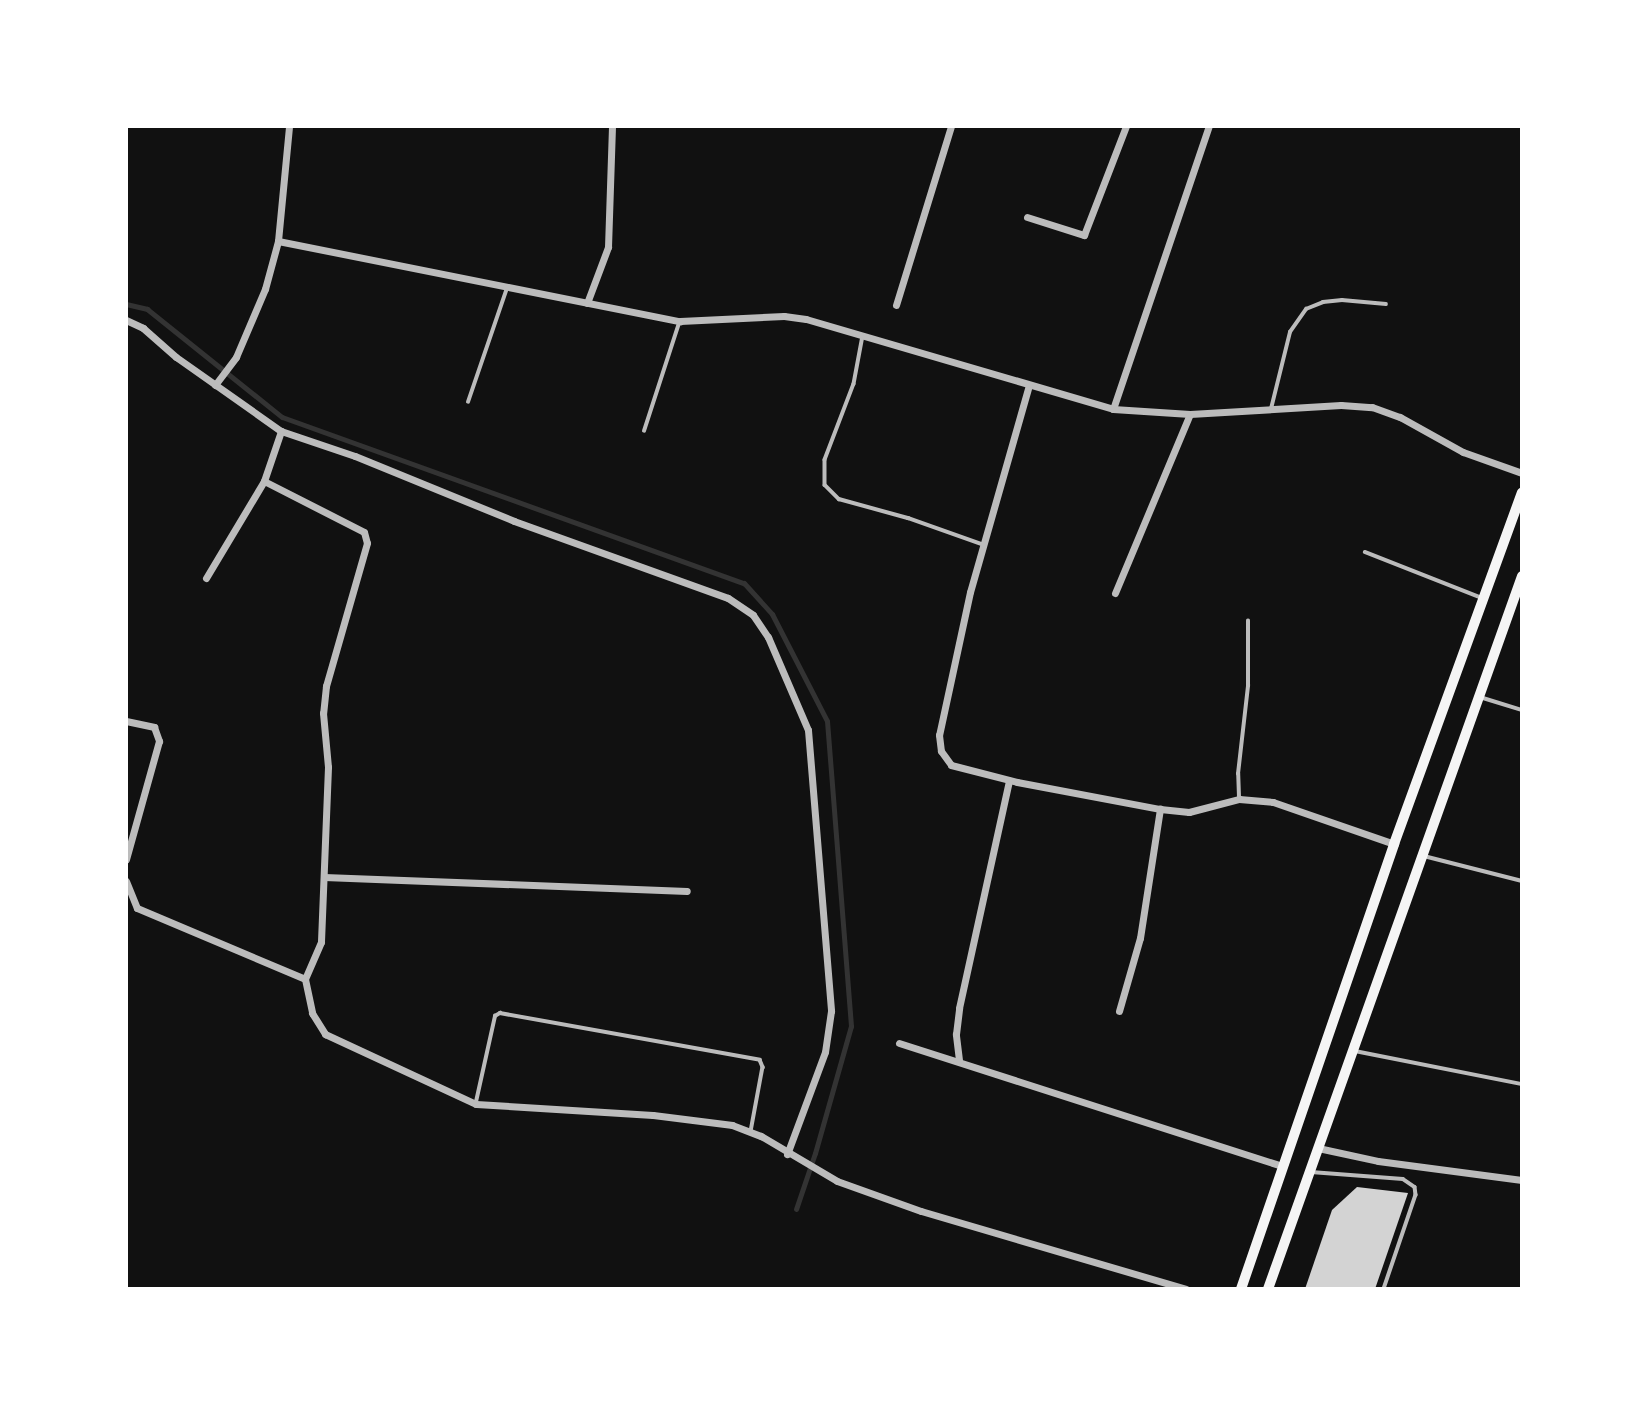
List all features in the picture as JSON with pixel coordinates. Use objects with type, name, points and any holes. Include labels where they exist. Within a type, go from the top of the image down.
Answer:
[{"type":"main road","points":[[1241,1289],[1394,844],[1522,493]]},
{"type":"main road","points":[[1268,1289],[1522,576]]},
{"type":"street","points":[[215,384],[231,364],[263,296],[278,241],[289,126]]},
{"type":"street","points":[[587,303],[608,247],[612,126]]},
{"type":"street","points":[[896,305],[951,126]]},
{"type":"street","points":[[1027,217],[1084,235],[1126,126]]},
{"type":"street","points":[[1113,409],[1209,126]]},
{"type":"street","points":[[278,241],[680,321],[784,316],[863,335],[1113,409],[1191,414],[1341,405],[1372,407],[1400,417],[1463,452],[1522,473]]},
{"type":"street","points":[[126,320],[143,328],[281,432],[355,456],[514,521],[728,598],[753,615],[768,637],[808,730],[831,1011],[825,1052],[790,1156]]},
{"type":"street","points":[[1029,384],[970,592],[939,735],[941,751],[951,765],[1009,780],[1160,809],[1189,812],[1239,799],[1273,802],[1394,844]]},
{"type":"street","points":[[1115,593],[1191,414]]},
{"type":"street","points":[[206,578],[264,481],[281,432]]},
{"type":"street","points":[[264,481],[364,532],[367,543],[326,686],[323,713],[328,766],[321,942],[305,979],[312,1013],[325,1034],[476,1104],[689,1119],[732,1125],[751,1132],[837,1181],[921,1211],[1186,1289]]},
{"type":"street","points":[[126,721],[154,727],[159,741],[126,859]]},
{"type":"street","points":[[959,1060],[956,1034],[959,1008],[1009,780]]},
{"type":"street","points":[[1119,1011],[1140,938],[1160,809]]},
{"type":"street","points":[[324,877],[687,891]]},
{"type":"street","points":[[126,881],[137,908],[305,979]]},
{"type":"street","points":[[899,1043],[959,1060],[1283,1166]]},
{"type":"street","points":[[1318,1148],[1378,1161],[1522,1180]]},
{"type":"lane","points":[[468,402],[508,286]]},
{"type":"lane","points":[[1271,411],[1290,332],[1306,309],[1323,302],[1342,300],[1386,304]]},
{"type":"lane","points":[[644,431],[680,321]]},
{"type":"lane","points":[[863,335],[854,384],[825,460],[825,485],[839,499],[908,518],[984,545]]},
{"type":"lane","points":[[1365,552],[1485,599]]},
{"type":"lane","points":[[1239,799],[1238,774],[1248,686],[1248,621]]},
{"type":"lane","points":[[1478,696],[1522,710]]},
{"type":"lane","points":[[1422,855],[1522,881]]},
{"type":"lane","points":[[476,1104],[495,1016],[500,1013],[760,1060],[763,1067],[751,1132]]},
{"type":"lane","points":[[1353,1050],[1522,1084]]},
{"type":"lane","points":[[1309,1172],[1403,1180],[1415,1187],[1416,1195],[1384,1289]]},
{"type":"building","points":[[1357,1187],[1408,1193],[1375,1289],[1305,1289],[1332,1210]]},
{"type":"waterway","points":[[126,304],[147,309],[282,417],[744,583],[772,614],[827,721],[851,1026],[796,1209]]}]
